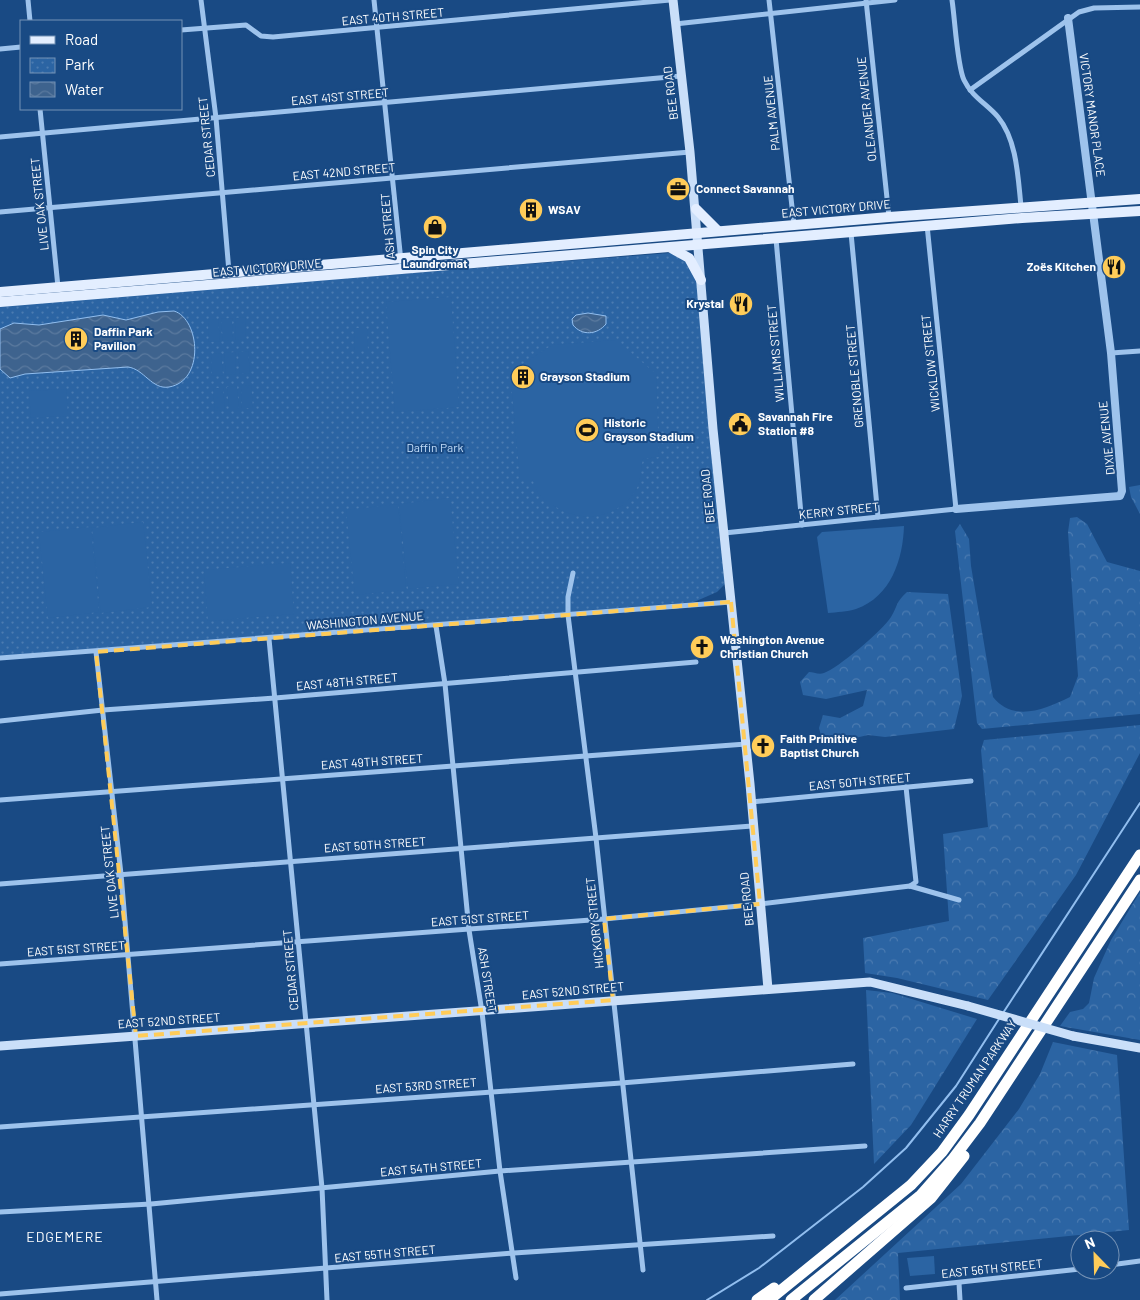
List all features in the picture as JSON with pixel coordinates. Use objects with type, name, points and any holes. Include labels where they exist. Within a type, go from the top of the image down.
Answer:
[{"type":"highway","name":"HARRY TRUMAN PARKWAY","points":[[769,1300],[911,1185],[956,1134],[1140,854]]},
{"type":"highway","points":[[791,1300],[921,1195],[952,1160],[994,1102],[1140,880]]},
{"type":"highway","points":[[814,1300],[931,1198],[959,1165],[978,1134],[994,1102]]},
{"type":"highway","points":[[757,1300],[846,1239]]},
{"type":"main road","name":"BEE ROAD","points":[[672,0],[696,209],[713,429],[752,802],[752,826],[768,990]]},
{"type":"main road","name":"EAST VICTORY DRIVE","points":[[0,302],[59,292],[230,272],[1021,206],[1140,199]]},
{"type":"main road","points":[[696,209],[718,231]]},
{"type":"main road","name":"EAST VICTORY DRIVE","points":[[0,292],[59,292],[212,285],[927,227],[1140,212]]},
{"type":"main road","points":[[670,248],[690,258],[702,280]]},
{"type":"main road","points":[[212,285],[214,281],[226,279],[230,272]]},
{"type":"main road","name":"EAST 52ND STREET","points":[[0,1046],[870,982],[968,1006],[1073,1036],[1140,1048]]},
{"type":"street","points":[[28,0],[30,20]]},
{"type":"street","name":"CEDAR STREET","points":[[201,0],[224,193],[230,272]]},
{"type":"street","name":"ASH STREET","points":[[374,0],[394,178],[402,271]]},
{"type":"street","name":"EAST 40TH STREET","points":[[182,30],[246,25],[261,36],[273,37],[378,29],[672,0]]},
{"type":"street","name":"PALM AVENUE","points":[[769,0],[794,225]]},
{"type":"street","points":[[675,24],[895,0]]},
{"type":"street","points":[[952,0],[963,78],[970,90],[998,118],[1005,129],[1017,171],[1021,206]]},
{"type":"street","name":"OLEANDER AVENUE","points":[[866,2],[889,217]]},
{"type":"street","points":[[970,90],[1068,18],[1079,12],[1094,8],[1140,7]]},
{"type":"street","name":"VICTORY MANOR PLACE","points":[[1068,18],[1094,214]]},
{"type":"street","points":[[0,50],[20,47]]},
{"type":"street","name":"EAST 41ST STREET","points":[[0,137],[681,76]]},
{"type":"street","name":"LIVE OAK STREET","points":[[40,110],[59,292]]},
{"type":"street","name":"EAST 42ND STREET","points":[[0,212],[690,152]]},
{"type":"street","name":"WICKLOW STREET","points":[[925,214],[956,509]]},
{"type":"street","name":"DIXIE AVENUE","points":[[956,509],[1120,496],[1122,480],[1111,353],[1094,214]]},
{"type":"street","name":"GRENOBLE STREET","points":[[851,233],[878,517]]},
{"type":"street","name":"WILLIAMS STREET","points":[[776,239],[802,525]]},
{"type":"street","points":[[535,247],[536,259]]},
{"type":"street","points":[[1111,353],[1140,351]]},
{"type":"street","name":"KERRY STREET","points":[[724,533],[956,509]]},
{"type":"street","name":"HICKORY STREET","points":[[573,573],[568,597],[568,615],[596,838],[621,1083],[643,1270]]},
{"type":"street","name":"WASHINGTON AVENUE","points":[[0,658],[269,639],[731,602]]},
{"type":"street","name":"ASH STREET","points":[[436,626],[445,684],[470,930],[493,1092],[500,1171],[514,1253],[516,1278]]},
{"type":"street","name":"CEDAR STREET","points":[[269,639],[322,1188],[327,1300]]},
{"type":"street","name":"LIVE OAK STREET","points":[[96,652],[121,874],[157,1300]]},
{"type":"street","name":"EAST 48TH STREET","points":[[0,720],[696,662]]},
{"type":"street","name":"EAST 49TH STREET","points":[[0,800],[746,744]]},
{"type":"street","name":"EAST 50TH STREET","points":[[752,802],[971,781]]},
{"type":"street","points":[[906,787],[916,882],[910,886]]},
{"type":"street","name":"EAST 50TH STREET","points":[[0,884],[752,826]]},
{"type":"street","name":"EAST 51ST STREET","points":[[0,964],[128,956],[604,919],[760,904],[910,886],[959,900]]},
{"type":"street","name":"EAST 53RD STREET","points":[[0,1127],[621,1083],[853,1064]]},
{"type":"street","name":"EAST 54TH STREET","points":[[0,1212],[150,1204],[500,1171],[865,1146]]},
{"type":"street","name":"EAST 55TH STREET","points":[[0,1294],[156,1280],[325,1269],[514,1253],[773,1236]]},
{"type":"street","points":[[1120,1264],[1140,1262]]},
{"type":"street","name":"EAST 56TH STREET","points":[[906,1288],[1070,1270]]},
{"type":"street","points":[[959,1283],[960,1300]]},
{"type":"highlighted area","points":[[731,602],[760,904],[604,919],[613,1000],[136,1036],[96,652]]},
{"type":"green space","name":"Daffin Park","points":[[670,253],[684,258],[692,266],[700,292],[725,584],[717,592],[694,602],[0,656],[0,305]]},
{"type":"green space","points":[[451,297],[459,407],[395,412],[386,302]]},
{"type":"green space","points":[[245,317],[246,339],[236,340],[235,318]]},
{"type":"green space","points":[[232,318],[233,340],[223,341],[221,319]]},
{"type":"green space","points":[[218,319],[220,341],[209,342],[208,320]]},
{"type":"green space","points":[[354,328],[367,328],[368,350],[355,350]]},
{"type":"green space","name":"Historic Grayson Stadium","points":[[616,340],[656,374],[659,457],[643,459],[638,486],[621,506],[598,516],[573,514],[561,510],[542,497],[538,493],[532,479],[520,479],[510,372],[552,345]]},
{"type":"green space","points":[[248,351],[250,373],[240,374],[238,352]]},
{"type":"green space","points":[[235,352],[236,374],[226,375],[224,353]]},
{"type":"green space","points":[[221,353],[223,375],[212,376],[211,354]]},
{"type":"green space","points":[[251,385],[253,408],[242,408],[241,386]]},
{"type":"green space","points":[[237,386],[239,409],[229,409],[227,387]]},
{"type":"green space","points":[[213,388],[223,388],[225,410],[215,411]]},
{"type":"green space","points":[[66,389],[68,416],[31,418],[29,391]]},
{"type":"green space","points":[[1140,485],[1140,514],[1131,497],[1129,487]]},
{"type":"green space","points":[[450,498],[459,584],[408,589],[399,504]]},
{"type":"green space","points":[[398,504],[406,590],[355,595],[346,510]]},
{"type":"green space","points":[[1077,517],[1087,524],[1107,562],[1140,571],[1140,714],[982,729],[977,723],[955,531],[960,524],[969,539],[971,566],[993,697],[1010,710],[1030,711],[1050,706],[1070,697],[1078,676],[1068,532],[1070,518]]},
{"type":"green space","points":[[143,522],[152,607],[101,613],[92,528]]},
{"type":"green space","points":[[904,526],[898,564],[893,575],[878,596],[856,609],[828,613],[817,537],[822,532]]},
{"type":"green space","points":[[91,527],[99,612],[48,618],[39,532]]},
{"type":"green space","points":[[290,563],[294,614],[208,621],[204,570]]},
{"type":"green space","points":[[907,592],[948,594],[962,696],[954,729],[885,737],[868,735],[823,743],[819,728],[823,715],[840,718],[863,706],[867,690],[826,699],[803,695],[800,682],[809,672],[822,674],[830,670],[859,648],[886,623]]},
{"type":"green space","points":[[1140,725],[1140,753],[1076,875],[988,1000],[897,978],[865,973],[863,938],[949,921],[943,834],[988,827],[981,750],[984,740]]},
{"type":"green space","points":[[1140,892],[1140,1040],[1060,1026],[1070,1012],[1083,1009],[1089,1003],[1094,978],[1111,940]]},
{"type":"green space","points":[[866,990],[892,993],[977,1019],[911,1125],[874,1164]]},
{"type":"green space","points":[[1053,1042],[1117,1055],[1129,1230],[1070,1230],[1070,1236],[898,1253],[900,1300],[835,1300],[961,1184],[1019,1109],[1040,1074]]},
{"type":"green space","points":[[934,1256],[935,1274],[910,1276],[907,1258]]},
{"type":"water","points":[[174,311],[183,316],[189,325],[195,350],[189,374],[181,382],[169,387],[153,383],[139,371],[128,367],[25,374],[10,378],[0,369],[0,329],[14,323],[39,325],[103,315],[126,320],[158,312]]},
{"type":"water","points":[[588,313],[606,316],[606,324],[602,328],[590,333],[577,329],[573,325],[572,319],[576,315]]},
{"type":"waterway","points":[[1003,1013],[1140,803]]},
{"type":"waterway","points":[[707,1300],[759,1268],[863,1187],[906,1148],[956,1086],[999,1019]]},
{"type":"place","name":"Connect Savannah","points":[[678,189]]},
{"type":"place","name":"WSAV","points":[[531,210]]},
{"type":"place","name":"Spin City Laundromat","points":[[435,227]]},
{"type":"place","name":"Zoës Kitchen","points":[[1114,267]]},
{"type":"place","name":"Krystal","points":[[741,304]]},
{"type":"place","name":"Daffin Park Pavilion","points":[[76,339]]},
{"type":"place","name":"Grayson Stadium","points":[[523,377]]},
{"type":"place","name":"Savannah Fire Station #8","points":[[740,424]]},
{"type":"place","name":"Historic Grayson Stadium","points":[[587,430]]},
{"type":"place","name":"Washington Avenue Christian Church","points":[[702,647]]},
{"type":"place","name":"Faith Primitive Baptist Church","points":[[763,746]]},
{"type":"district","name":"EDGEMERE","points":[[65,1237]]}]
